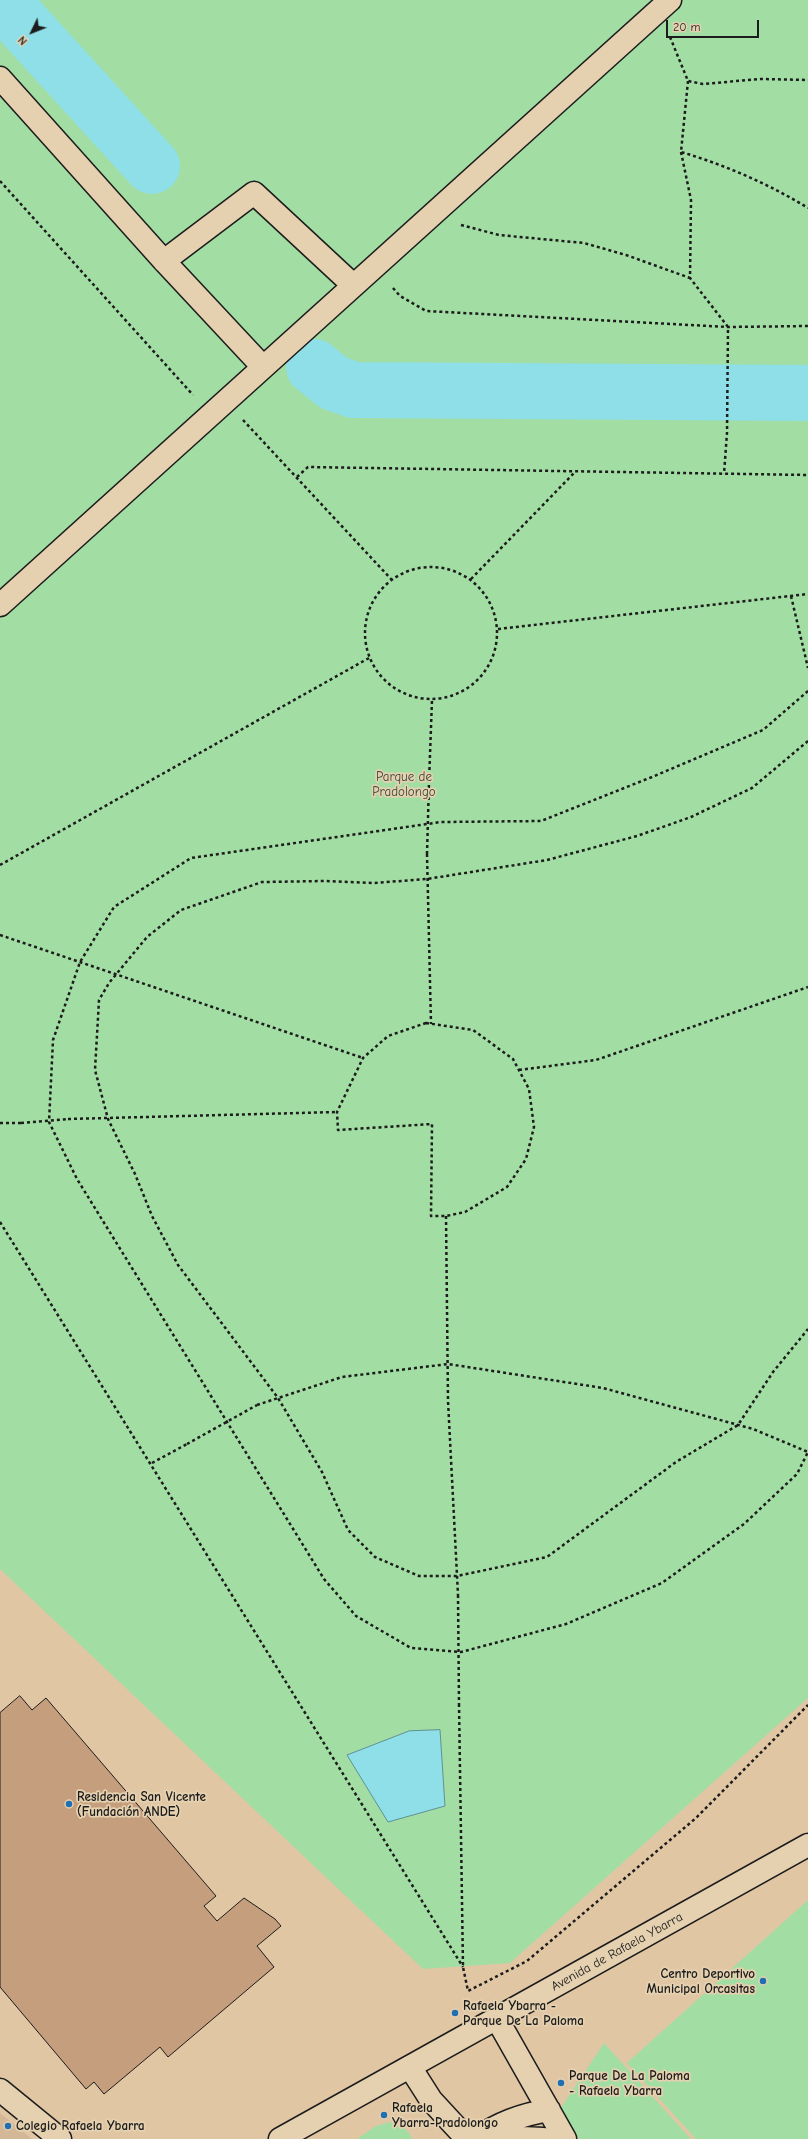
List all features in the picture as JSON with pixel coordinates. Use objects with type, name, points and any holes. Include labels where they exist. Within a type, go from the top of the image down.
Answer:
[{"type":"street","points":[[0,605],[664,5]]},
{"type":"street","points":[[0,78],[164,261],[263,367]]},
{"type":"street","points":[[164,261],[254,193],[353,286]]},
{"type":"street","name":"Avenida de Rafaela Ybarra","points":[[280,2139],[410,2067],[468,2032],[497,2019],[535,1996],[808,1845]]},
{"type":"street","points":[[497,2019],[565,2139]]},
{"type":"street","points":[[410,2067],[431,2100],[467,2139]]},
{"type":"street","points":[[0,2090],[60,2139]]},
{"type":"street","points":[[475,2139],[498,2124],[528,2114],[549,2110]]},
{"type":"street","points":[[490,2139],[501,2137],[543,2139]]},
{"type":"path","points":[[664,5],[688,81],[681,152],[691,200],[690,278]]},
{"type":"path","points":[[688,81],[703,84],[760,79],[808,80]]},
{"type":"path","points":[[681,152],[712,161],[792,198],[808,208]]},
{"type":"path","points":[[0,181],[218,408],[297,477],[391,579]]},
{"type":"path","points":[[436,211],[464,227],[499,235],[584,243],[626,255],[690,278],[728,327],[729,357],[727,433],[724,474]]},
{"type":"path","points":[[374,267],[400,296],[426,311],[728,327],[808,326]]},
{"type":"path","points":[[297,477],[308,467],[808,476]]},
{"type":"path","points":[[471,579],[575,472]]},
{"type":"path","points":[[431,566],[452,569],[471,579],[485,593],[491,604],[498,629],[495,650],[487,670],[472,686],[453,696],[432,700],[412,697],[394,688],[379,675],[369,658],[364,636],[366,615],[376,595],[391,579],[410,569],[431,566]]},
{"type":"path","points":[[498,629],[808,594]]},
{"type":"path","points":[[791,596],[808,668]]},
{"type":"path","points":[[0,865],[369,658]]},
{"type":"path","points":[[152,1463],[187,1444],[257,1405],[342,1377],[448,1364],[603,1388],[753,1429],[808,1452],[797,1474],[744,1524],[662,1583],[566,1624],[461,1652],[411,1648],[356,1616],[324,1579],[77,1179],[49,1122],[53,1040],[80,962],[114,907],[191,858],[441,822],[541,821],[652,777],[762,730],[808,691]]},
{"type":"path","points":[[431,1024],[427,854],[432,700]]},
{"type":"path","points":[[808,740],[752,788],[691,817],[637,836],[547,860],[428,878],[374,883],[325,881],[262,882],[181,910],[147,937],[116,974],[99,1000],[95,1070],[108,1119],[135,1174],[152,1216],[178,1265],[278,1398],[322,1472],[348,1530],[376,1557],[419,1576],[457,1576],[546,1557],[676,1462],[738,1425],[773,1372],[808,1329]]},
{"type":"path","points":[[0,935],[363,1058]]},
{"type":"path","points":[[519,1070],[596,1060],[808,987]]},
{"type":"path","points":[[426,1023],[474,1030],[513,1059],[529,1089],[534,1127],[526,1159],[506,1187],[465,1212],[446,1216],[431,1216],[432,1124],[338,1130],[337,1112],[363,1058],[388,1036],[426,1023]]},
{"type":"path","points":[[0,1123],[21,1123],[68,1119],[337,1112]]},
{"type":"path","points":[[446,1216],[448,1401],[458,1595],[463,1966],[468,1991],[528,1960],[696,1818],[808,1705]]},
{"type":"path","points":[[0,1222],[152,1463],[463,1966]]},
{"type":"shaded area","name":"Colegio Rafaela Ybarra","points":[[0,2113],[32,2139],[0,2139]]},
{"type":"green space","name":"Parque de Pradolongo","points":[[0,0],[808,0],[808,1698],[510,1963],[423,1969],[0,1569]]},
{"type":"green space","name":"Centro Deportivo Municipal Orcasitas","points":[[808,1900],[808,2139],[696,2139],[627,2063]]},
{"type":"green space","points":[[604,2043],[691,2139],[579,2139],[560,2109]]},
{"type":"green space","points":[[389,2122],[397,2124],[403,2128],[408,2132],[412,2139],[357,2139],[376,2126]]},
{"type":"water","points":[[440,1730],[445,1806],[388,1822],[347,1755],[409,1731]]},
{"type":"building","name":"Residencia San Vicente (Fundación ANDE)","points":[[20,1696],[32,1710],[46,1698],[216,1896],[204,1906],[217,1921],[244,1898],[275,1919],[281,1926],[257,1946],[274,1967],[168,2057],[160,2047],[104,2094],[94,2082],[86,2089],[0,1987],[0,1713]]},
{"type":"waterway","points":[[1,0],[152,166]]},
{"type":"waterway","points":[[314,367],[334,383],[354,390],[808,393]]},
{"type":"place","name":"Residencia San Vicente (Fundación ANDE)","points":[[69,1804]]},
{"type":"place","name":"Centro Deportivo Municipal Orcasitas","points":[[763,1981]]},
{"type":"place","name":"Rafaela Ybarra - Parque De La Paloma","points":[[455,2013]]},
{"type":"place","name":"Parque De La Paloma - Rafaela Ybarra","points":[[561,2083]]},
{"type":"place","name":"Rafaela Ybarra-Pradolongo","points":[[384,2115]]},
{"type":"place","name":"Colegio Rafaela Ybarra","points":[[8,2126]]}]
